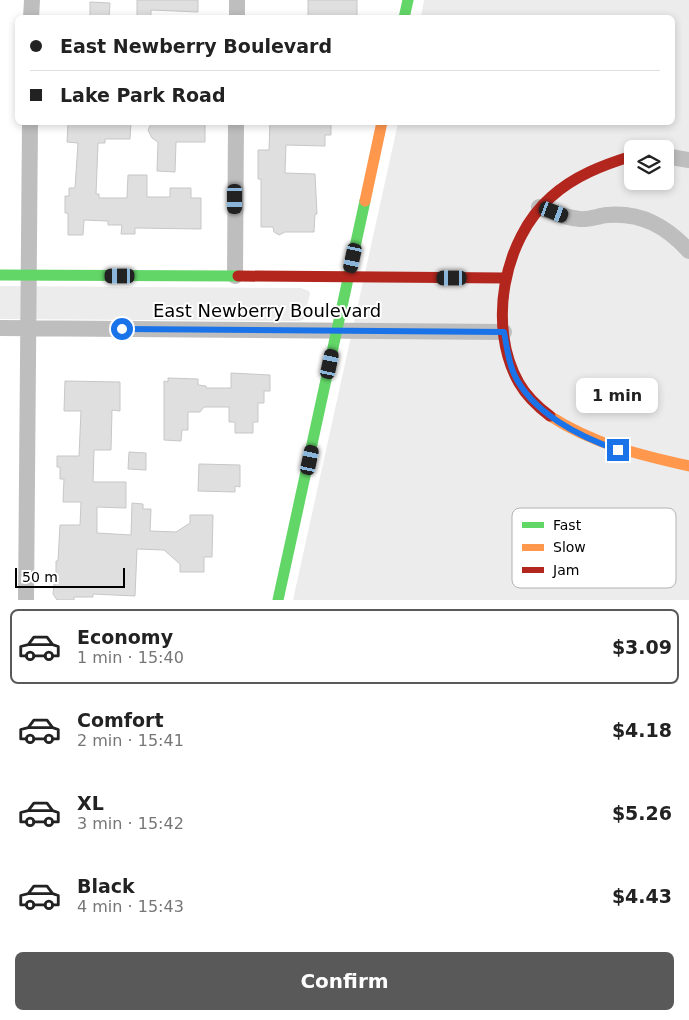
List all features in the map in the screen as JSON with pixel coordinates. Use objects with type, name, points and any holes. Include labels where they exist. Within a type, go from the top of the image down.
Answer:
[{"type":"street","points":[[31,15],[32,0]]},
{"type":"street","points":[[237,0],[237,15]]},
{"type":"street","points":[[405,15],[408,0]]},
{"type":"street","points":[[26,600],[30,125]]},
{"type":"street","points":[[235,276],[236,125]]},
{"type":"street","points":[[278,600],[381,125]]},
{"type":"street","points":[[624,158],[607,163],[577,177],[539,207],[525,227],[513,252],[505,278],[504,332],[509,360],[525,392],[547,412],[574,430],[600,444],[689,466]]},
{"type":"street","points":[[674,158],[689,160]]},
{"type":"street","points":[[539,207],[568,218],[582,220],[608,215],[646,219],[674,234],[689,251]]},
{"type":"street","name":"East Newberry Boulevard","points":[[0,275],[505,278]]},
{"type":"street","name":"East Newberry Boulevard","points":[[0,328],[504,332]]},
{"type":"shaded area","points":[[424,0],[689,0],[689,600],[293,600],[398,125],[675,125],[675,15],[421,15]]},
{"type":"shaded area","points":[[0,286],[301,288],[309,291],[310,294],[304,319],[300,321],[0,319]]},
{"type":"building","points":[[137,0],[198,0],[198,12],[151,10],[151,15],[137,15]]},
{"type":"building","points":[[308,0],[357,0],[357,15],[308,15]]},
{"type":"building","points":[[90,2],[110,3],[109,15],[90,15]]},
{"type":"building","points":[[68,125],[131,125],[130,139],[105,139],[105,143],[98,143],[96,194],[99,194],[99,198],[127,198],[128,175],[147,175],[147,197],[170,197],[170,188],[191,188],[191,198],[201,198],[201,229],[135,228],[135,234],[121,234],[122,225],[108,225],[108,221],[84,220],[83,235],[68,235],[68,213],[65,213],[65,196],[69,196],[69,188],[75,188],[78,143],[67,142]]},
{"type":"building","points":[[150,125],[205,125],[205,142],[176,142],[175,172],[157,171],[158,142],[152,138],[148,130]]},
{"type":"building","points":[[270,125],[331,125],[331,135],[325,135],[325,146],[286,145],[285,173],[315,174],[317,214],[315,214],[314,232],[285,232],[279,235],[274,232],[273,227],[261,227],[261,179],[258,179],[258,150],[269,150]]},
{"type":"building","points":[[231,373],[270,375],[270,391],[264,391],[264,403],[258,403],[258,422],[253,422],[253,433],[235,433],[235,422],[229,422],[229,407],[204,407],[200,412],[188,412],[188,430],[182,430],[181,441],[164,440],[164,381],[168,382],[168,378],[198,379],[198,385],[206,386],[206,388],[231,388]]},
{"type":"building","points":[[65,381],[120,382],[120,411],[112,410],[111,450],[94,450],[93,482],[126,482],[126,508],[97,507],[97,533],[131,535],[132,503],[143,504],[143,509],[151,509],[150,531],[176,532],[190,523],[190,515],[213,515],[212,557],[204,557],[204,572],[180,572],[180,564],[164,550],[137,549],[135,596],[93,594],[93,597],[74,597],[74,600],[57,600],[53,594],[54,584],[56,584],[56,561],[58,561],[60,525],[80,525],[81,502],[63,502],[64,479],[60,479],[60,467],[57,467],[57,456],[79,456],[81,411],[64,411]]},
{"type":"building","points":[[129,452],[146,453],[146,470],[128,469]]},
{"type":"building","points":[[199,464],[240,465],[240,487],[235,486],[235,492],[198,491]]},
{"type":"traffic: fast","points":[[405,15],[408,0]]},
{"type":"traffic: fast","points":[[278,600],[365,201]]},
{"type":"traffic: fast","points":[[0,275],[238,276]]},
{"type":"traffic: slow","points":[[365,201],[381,125]]},
{"type":"traffic: slow","points":[[550,416],[566,426],[600,441],[635,453],[689,466]]},
{"type":"traffic: jam","points":[[550,416],[526,393],[509,361],[502,311],[505,285],[511,260],[521,236],[535,215],[551,197],[569,183],[589,172],[624,159]]},
{"type":"traffic: jam","points":[[238,276],[505,278]]},
{"type":"route","points":[[122,329],[504,332],[509,360],[515,375],[534,403],[574,430],[600,444],[618,450]]}]
